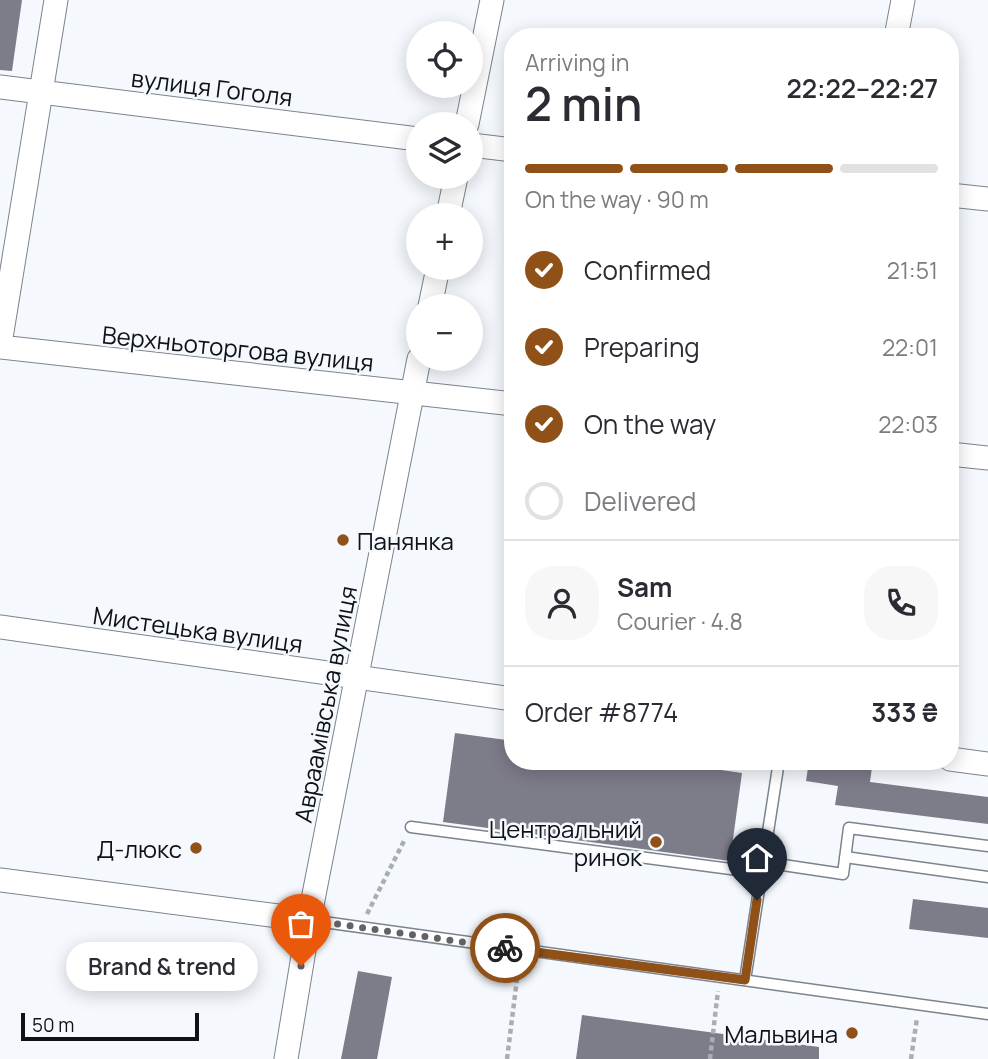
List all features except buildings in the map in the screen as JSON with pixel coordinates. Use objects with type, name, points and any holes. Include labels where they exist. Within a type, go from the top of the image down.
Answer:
[{"type":"street","points":[[0,345],[56,0]]},
{"type":"street","points":[[469,112],[492,0]]},
{"type":"street","points":[[898,28],[903,0]]},
{"type":"street","name":"вулиця Гоголя","points":[[0,87],[406,138]]},
{"type":"street","points":[[483,146],[504,149]]},
{"type":"street","points":[[959,196],[988,199]]},
{"type":"street","name":"Верхньоторгова вулиця","points":[[0,345],[504,403]]},
{"type":"street","name":"Авраамівська вулиця","points":[[286,1059],[309,920],[417,371]]},
{"type":"street","points":[[959,455],[988,458]]},
{"type":"street","name":"Мистецька вулиця","points":[[0,627],[504,698]]},
{"type":"street","points":[[959,760],[988,764]]},
{"type":"street","points":[[0,880],[309,920]]},
{"type":"lane","points":[[745,980],[778,770]]},
{"type":"lane","points":[[411,827],[843,874],[849,828],[988,846]]},
{"type":"lane","points":[[845,857],[988,877]]},
{"type":"lane","points":[[309,920],[988,1014]]},
{"type":"path","points":[[360,927],[411,827]]},
{"type":"path","points":[[507,1059],[520,950]]},
{"type":"path","points":[[710,1059],[720,976]]},
{"type":"path","points":[[911,1059],[919,1004]]},
{"type":"way so far","points":[[301,966],[309,920],[505,948]]},
{"type":"place","name":"Панянка","points":[[343,540]]},
{"type":"place","name":"Центральний ринок","points":[[656,842]]},
{"type":"place","name":"Д-люкс","points":[[196,848]]},
{"type":"place","name":"Brand & trend","points":[[301,966]]},
{"type":"place","name":"Мальвина","points":[[852,1033]]},
{"type":"route","points":[[505,948],[745,980],[757,900]]}]
